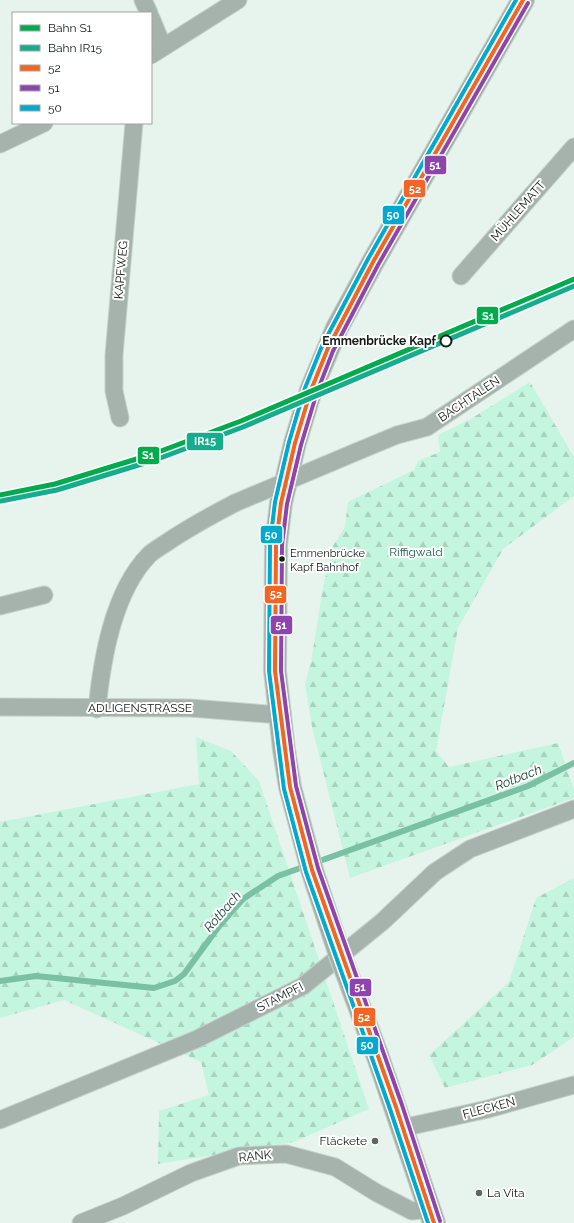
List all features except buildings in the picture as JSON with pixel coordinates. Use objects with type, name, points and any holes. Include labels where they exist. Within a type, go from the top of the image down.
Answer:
[{"type":"main road","points":[[420,1216],[402,1128],[396,1107],[312,870],[290,787],[284,750],[275,671],[276,545],[281,503],[287,475],[311,390],[347,309],[523,0]]},
{"type":"street","points":[[144,0],[149,12]]},
{"type":"street","points":[[152,24],[157,51],[238,0]]},
{"type":"street","points":[[0,144],[42,124]]},
{"type":"street","name":"KAPFWEG","points":[[120,418],[114,391],[114,355],[134,124]]},
{"type":"street","name":"MÜHLEMATT","points":[[461,276],[574,147]]},
{"type":"street","name":"BACHTALEN","points":[[97,709],[101,673],[118,608],[129,581],[149,554],[188,528],[234,502],[397,434],[427,427],[574,329]]},
{"type":"street","points":[[0,606],[44,595]]},
{"type":"street","name":"ADLIGENSTRASSE","points":[[0,707],[97,709],[190,708],[280,715]]},
{"type":"street","name":"STAMPFI","points":[[0,1120],[197,1039],[303,986],[382,922],[435,872],[470,849],[574,809]]},
{"type":"street","name":"FLECKEN","points":[[402,1128],[488,1109],[574,1085]]},
{"type":"street","name":"RANK","points":[[81,1223],[123,1206],[191,1173],[239,1156],[286,1154],[335,1167],[377,1193],[420,1216]]},
{"type":"green space","name":"Riffigwald","points":[[530,382],[574,457],[574,496],[503,549],[458,628],[436,751],[449,767],[558,743],[574,789],[574,798],[350,878],[312,727],[305,683],[311,662],[323,587],[333,546],[345,527],[348,502],[414,470],[418,461],[440,452],[438,435],[469,420]]},
{"type":"green space","points":[[196,737],[231,751],[259,781],[369,1109],[294,1142],[158,1164],[159,1111],[209,1095],[201,1062],[64,1000],[0,1018],[0,822],[199,784]]},
{"type":"green space","points":[[574,878],[574,1037],[532,1065],[445,1088],[429,1055],[509,982],[536,898]]},
{"type":"waterway","name":"Rotbach","points":[[0,981],[36,976],[154,988],[175,981],[184,974],[220,925],[243,899],[278,876],[528,786],[574,763]]},
{"type":"rail line","name":"S1","points":[[0,495],[55,484],[153,454],[241,421],[574,279]]},
{"type":"rail line","name":"IR15","points":[[1,501],[57,490],[155,460],[243,427],[574,286]]},
{"type":"transit line","name":"50","points":[[428,1223],[390,1109],[306,872],[284,789],[269,671],[270,544],[275,502],[289,442],[305,388],[322,346],[368,259],[516,0]]},
{"type":"transit line","name":"52","points":[[434,1223],[396,1107],[312,870],[290,787],[275,671],[276,545],[281,503],[295,443],[311,390],[328,348],[373,262],[523,0]]},
{"type":"transit line","name":"51","points":[[440,1221],[402,1105],[318,868],[296,786],[281,671],[282,545],[287,504],[301,445],[317,392],[333,351],[378,265],[528,3]]},
{"type":"place","name":"Emmenbrücke Kapf","points":[[446,341]]},
{"type":"place","name":"Emmenbrücke Kapf Bahnhof","points":[[282,559]]},
{"type":"place","name":"Fläckete","points":[[375,1141]]},
{"type":"place","name":"La Vita","points":[[479,1193]]}]
